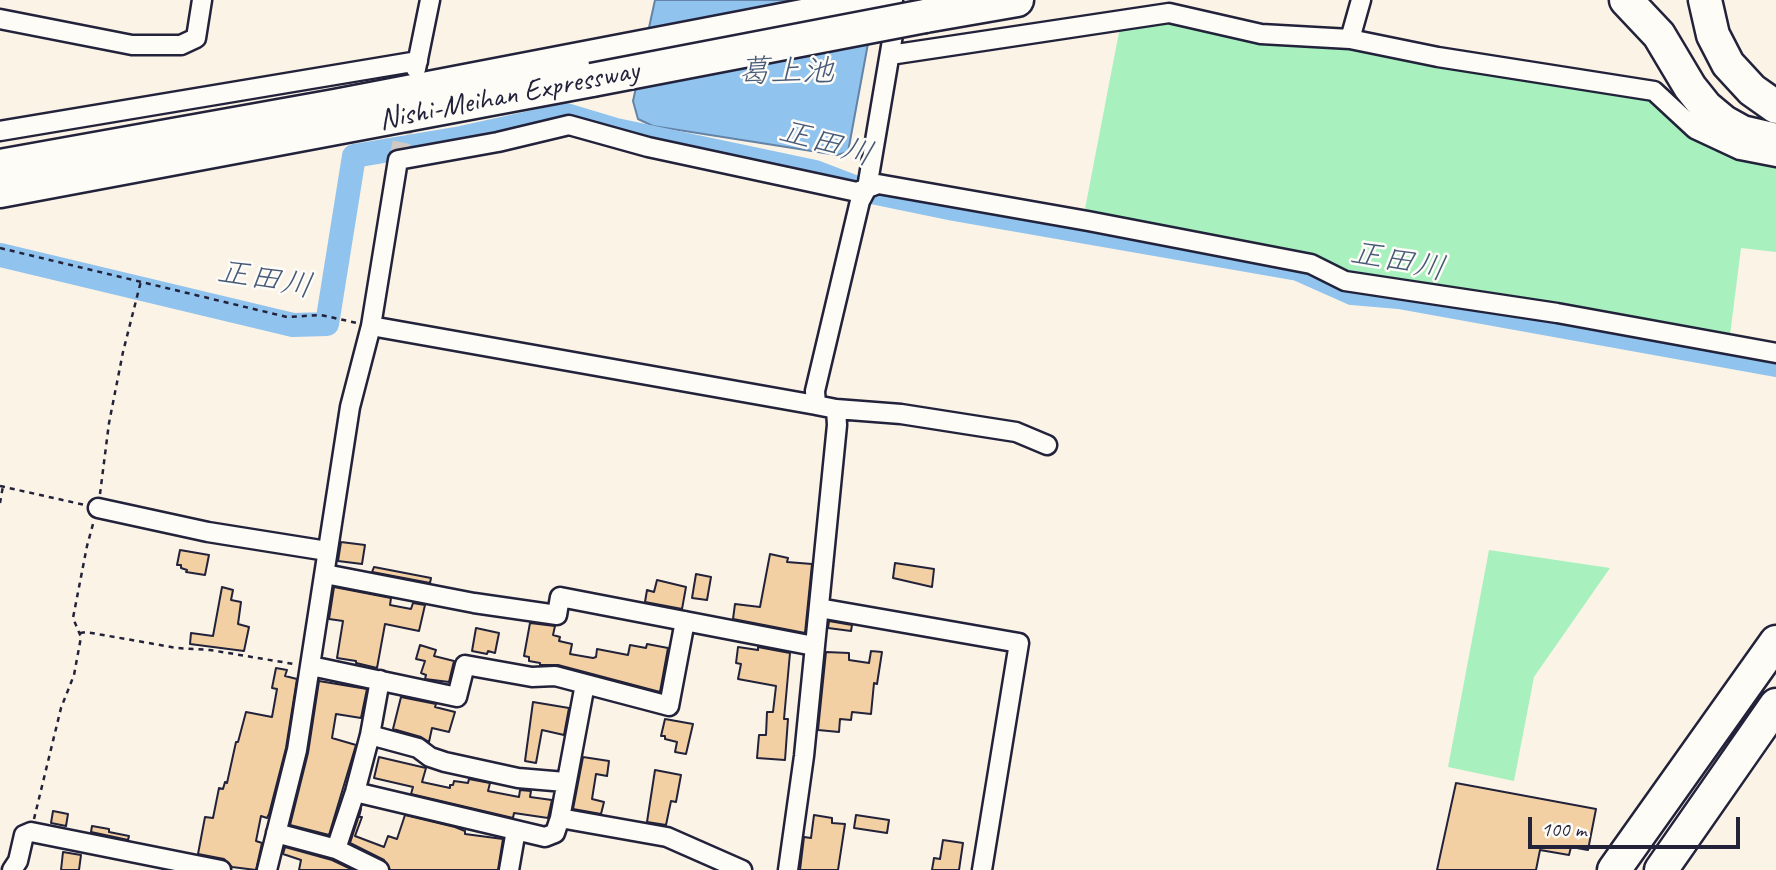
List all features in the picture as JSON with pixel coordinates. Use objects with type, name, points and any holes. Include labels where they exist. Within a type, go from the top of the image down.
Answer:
[{"type":"highway","name":"Nishi-Meihan Expressway","points":[[0,191],[273,141],[886,0]]},
{"type":"highway","name":"Nishi-Meihan Expressway","points":[[0,166],[322,108],[591,68],[912,8],[1017,0]]},
{"type":"highway","points":[[1626,0],[1659,35],[1690,87],[1706,107],[1742,132],[1776,140]]},
{"type":"highway","points":[[1704,0],[1713,34],[1728,64],[1752,90],[1776,107]]},
{"type":"highway","points":[[1719,0],[1722,15],[1737,50],[1760,78],[1776,89]]},
{"type":"highway","points":[[0,211],[273,141]]},
{"type":"highway","points":[[1614,870],[1776,642]]},
{"type":"highway","points":[[1661,870],[1776,705]]},
{"type":"street","points":[[0,19],[132,45],[181,45],[196,38],[202,0]]},
{"type":"street","points":[[0,131],[417,65],[430,0]]},
{"type":"street","points":[[1350,39],[1361,0]]},
{"type":"street","points":[[816,405],[815,391],[860,201],[867,188],[890,55],[912,8]]},
{"type":"street","points":[[890,55],[1169,13],[1261,34],[1350,39],[1438,57],[1654,91],[1695,129],[1740,150],[1776,157]]},
{"type":"street","points":[[267,870],[298,750],[351,407],[370,326],[398,160],[498,142],[569,125],[648,147],[857,192],[878,184],[1074,218],[1311,264],[1345,281],[1556,313],[1776,353]]},
{"type":"street","points":[[370,326],[836,409],[901,414],[1016,432],[1047,445]]},
{"type":"street","points":[[788,870],[804,756],[837,425],[836,409]]},
{"type":"street","points":[[98,508],[208,532],[327,551]]},
{"type":"street","points":[[325,574],[474,603],[557,615],[560,597],[814,646]]},
{"type":"street","points":[[819,608],[1019,643],[982,870]]},
{"type":"street","points":[[312,667],[457,697],[465,665],[532,677],[555,676],[669,706],[685,621]]},
{"type":"street","points":[[336,849],[370,735],[380,680]]},
{"type":"street","points":[[355,792],[545,837],[555,833],[585,684]]},
{"type":"street","points":[[370,735],[418,748],[430,757],[445,762],[518,778],[565,782]]},
{"type":"street","points":[[560,818],[667,837],[742,870]]},
{"type":"street","points":[[509,870],[516,830]]},
{"type":"street","points":[[12,870],[18,861],[24,835],[31,832],[221,870]]},
{"type":"street","points":[[276,833],[336,849],[379,870]]},
{"type":"path","points":[[0,248],[287,317],[321,315],[370,326]]},
{"type":"path","points":[[31,832],[61,708],[74,676],[80,637],[73,618],[86,546],[98,508],[111,411],[141,281]]},
{"type":"path","points":[[0,503],[2,486],[98,508]]},
{"type":"path","points":[[78,633],[86,632],[312,667]]},
{"type":"green space","points":[[1172,22],[1347,47],[1507,78],[1654,99],[1689,134],[1715,150],[1742,159],[1776,165],[1776,252],[1741,248],[1729,343],[1370,283],[1084,214],[1120,27]]},
{"type":"green space","points":[[1489,550],[1610,568],[1534,677],[1514,781],[1448,767]]},
{"type":"water","name":"葛上池","points":[[655,0],[876,0],[848,152],[837,155],[653,126],[638,119],[633,101]]},
{"type":"building","points":[[341,542],[365,545],[362,564],[338,561]]},
{"type":"building","points":[[180,550],[209,555],[205,575],[186,572],[181,565],[177,565]]},
{"type":"building","points":[[770,554],[788,558],[787,562],[812,564],[805,633],[733,619],[735,604],[760,607]]},
{"type":"building","points":[[895,563],[934,569],[932,587],[893,578]]},
{"type":"building","points":[[374,567],[431,578],[430,583],[372,572]]},
{"type":"building","points":[[696,574],[711,577],[707,600],[692,598]]},
{"type":"building","points":[[657,580],[686,587],[682,609],[645,602],[647,590],[654,592]]},
{"type":"building","points":[[222,587],[233,590],[231,600],[241,602],[238,624],[249,627],[244,651],[190,644],[191,633],[213,636]]},
{"type":"building","points":[[334,587],[391,598],[390,605],[411,609],[413,603],[425,605],[419,631],[385,624],[377,668],[337,658],[343,621],[329,619]]},
{"type":"building","points":[[829,621],[852,625],[851,631],[828,628]]},
{"type":"building","points":[[530,623],[555,626],[553,635],[560,637],[559,641],[572,644],[570,654],[593,658],[596,657],[597,649],[628,655],[630,645],[646,648],[647,644],[668,648],[660,692],[558,665],[540,665],[529,661],[529,657],[524,656]]},
{"type":"building","points":[[476,628],[499,633],[495,653],[472,651]]},
{"type":"building","points":[[420,645],[436,650],[434,656],[454,661],[449,682],[425,679],[426,675],[421,673],[425,661],[416,659]]},
{"type":"building","points":[[738,647],[758,650],[758,647],[790,653],[784,719],[788,719],[785,760],[757,758],[759,735],[766,735],[767,712],[773,712],[776,686],[738,679],[741,664],[736,663]]},
{"type":"building","points":[[871,651],[882,652],[877,684],[874,683],[871,714],[852,712],[851,720],[840,719],[839,732],[818,730],[826,652],[849,653],[849,660],[869,663]]},
{"type":"building","points":[[276,668],[287,670],[285,676],[297,679],[286,748],[269,814],[267,818],[261,816],[256,841],[262,843],[256,870],[232,867],[224,859],[198,854],[205,817],[213,818],[219,788],[223,789],[225,782],[227,783],[246,712],[272,717],[277,689],[272,688]]},
{"type":"building","points":[[319,681],[367,689],[361,718],[336,714],[332,738],[356,745],[329,835],[290,825],[308,753]]},
{"type":"building","points":[[401,697],[436,704],[435,707],[455,712],[449,732],[432,728],[429,742],[393,729]]},
{"type":"building","points":[[533,702],[569,708],[564,735],[542,730],[536,763],[525,761]]},
{"type":"building","points":[[665,719],[693,724],[686,754],[675,752],[677,742],[661,736]]},
{"type":"building","points":[[379,757],[426,768],[422,782],[450,788],[454,781],[468,783],[469,779],[490,783],[488,791],[519,797],[520,790],[531,791],[530,797],[552,800],[548,818],[514,813],[513,818],[411,794],[413,787],[374,778]]},
{"type":"building","points":[[583,757],[609,761],[607,776],[596,774],[592,799],[604,802],[601,814],[573,809]]},
{"type":"building","points":[[655,770],[681,775],[676,802],[671,801],[666,825],[647,822]]},
{"type":"building","points":[[1456,783],[1596,809],[1588,850],[1571,847],[1569,855],[1540,850],[1536,870],[1437,870]]},
{"type":"building","points":[[361,809],[359,817],[362,817],[355,836],[384,847],[388,836],[397,839],[405,815],[455,827],[465,831],[465,834],[503,839],[498,870],[390,870],[384,860],[350,843]]},
{"type":"building","points":[[53,811],[68,814],[66,826],[51,823]]},
{"type":"building","points":[[814,815],[832,818],[832,823],[845,824],[838,870],[800,870],[804,837],[811,838]]},
{"type":"building","points":[[856,815],[889,820],[887,833],[854,828]]},
{"type":"building","points":[[92,826],[129,836],[128,840],[91,832]]},
{"type":"building","points":[[943,840],[963,843],[959,870],[932,870],[934,858],[940,859]]},
{"type":"building","points":[[285,847],[332,860],[353,870],[299,870],[301,860],[283,854]]},
{"type":"building","points":[[63,852],[81,855],[79,870],[61,870]]},
{"type":"waterway","name":"正田川","points":[[0,255],[293,325],[327,324],[354,156],[461,138],[566,115],[616,130],[815,172],[862,190],[954,209],[1298,269],[1352,293],[1399,297],[1776,365]]},
{"type":"tunnel","points":[[398,160],[408,109]]}]
